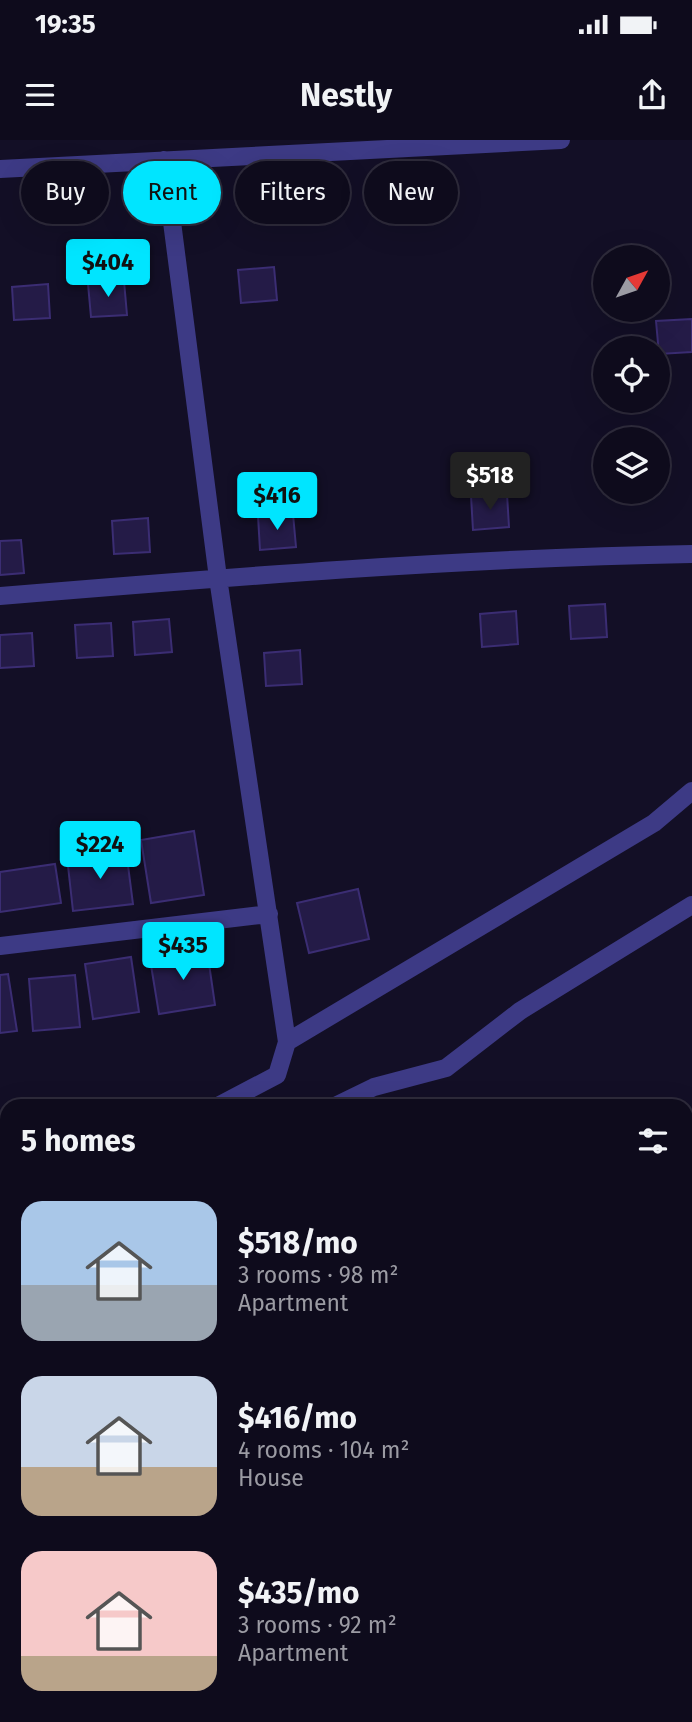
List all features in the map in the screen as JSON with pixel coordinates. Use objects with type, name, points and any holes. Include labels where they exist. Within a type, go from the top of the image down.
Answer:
[{"type":"street","points":[[0,169],[561,140]]},
{"type":"street","points":[[164,160],[218,579],[288,1042],[277,1075],[231,1099]]},
{"type":"street","points":[[0,596],[218,579],[590,556],[692,554]]},
{"type":"street","points":[[288,1042],[654,823],[692,791]]},
{"type":"street","points":[[349,1099],[374,1087],[446,1068],[520,1011],[692,905]]},
{"type":"street","points":[[0,946],[269,914]]},
{"type":"building","points":[[274,267],[277,300],[241,303],[238,270]]},
{"type":"building","points":[[124,281],[127,315],[91,317],[88,284]]},
{"type":"building","points":[[48,284],[50,318],[14,320],[12,287]]},
{"type":"building","points":[[692,319],[692,352],[670,353],[670,336],[657,336],[656,322]]},
{"type":"building","points":[[507,494],[509,527],[473,530],[471,496]]},
{"type":"building","points":[[293,514],[296,547],[260,550],[258,516]]},
{"type":"building","points":[[148,518],[150,552],[114,554],[112,521]]},
{"type":"building","points":[[21,540],[24,573],[0,575],[0,541]]},
{"type":"building","points":[[605,604],[607,637],[571,639],[569,606]]},
{"type":"building","points":[[516,611],[518,644],[482,647],[480,614]]},
{"type":"building","points":[[169,619],[172,652],[135,655],[133,622]]},
{"type":"building","points":[[111,623],[113,656],[77,658],[75,625]]},
{"type":"building","points":[[32,633],[34,666],[0,668],[0,635]]},
{"type":"building","points":[[300,650],[302,684],[266,686],[264,653]]},
{"type":"building","points":[[194,831],[204,895],[151,903],[141,840]]},
{"type":"building","points":[[126,850],[133,904],[73,911],[67,857]]},
{"type":"building","points":[[55,864],[61,903],[0,912],[0,872]]},
{"type":"building","points":[[358,889],[369,939],[309,953],[297,903]]},
{"type":"building","points":[[207,950],[215,1005],[159,1014],[150,959]]},
{"type":"building","points":[[131,957],[139,1012],[93,1019],[85,964]]},
{"type":"building","points":[[8,974],[17,1031],[0,1033],[0,975]]},
{"type":"building","points":[[75,975],[80,1027],[33,1031],[29,979]]}]
